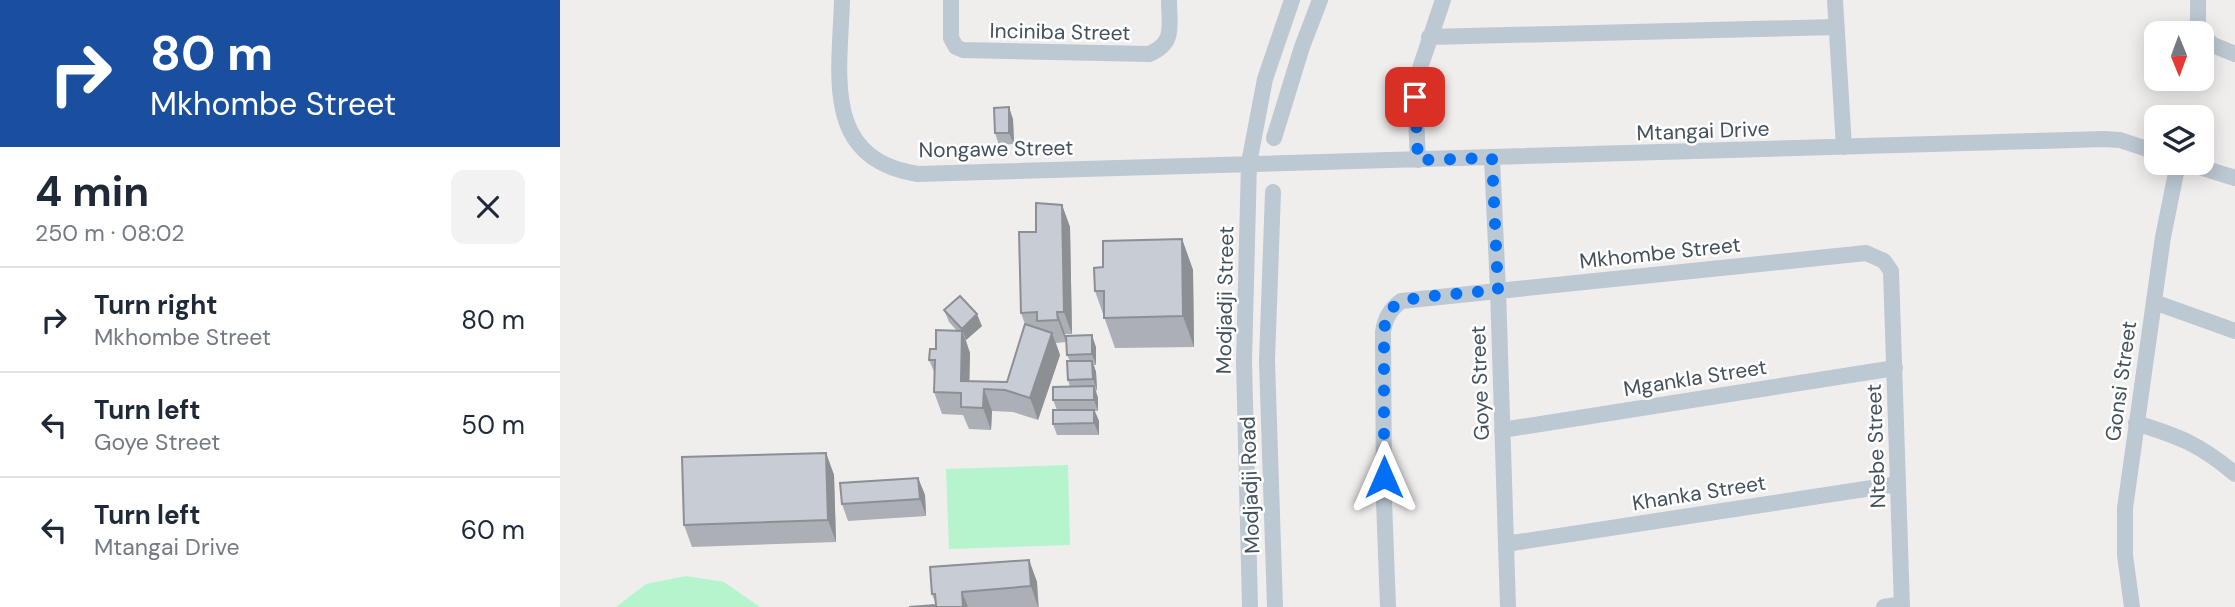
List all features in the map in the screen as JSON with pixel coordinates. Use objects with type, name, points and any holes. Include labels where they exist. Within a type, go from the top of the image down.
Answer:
[{"type":"street","name":"Nongawe Street","points":[[842,0],[842,106],[845,119],[852,136],[864,151],[880,163],[899,171],[918,174],[1249,163]]},
{"type":"street","name":"Inciniba Street","points":[[951,0],[951,38],[956,47],[963,50],[1149,54],[1165,45],[1169,38],[1170,0]]},
{"type":"street","name":"Modjadji Street","points":[[1250,607],[1244,361],[1249,163],[1265,79],[1292,0]]},
{"type":"street","points":[[1274,138],[1302,47],[1320,0]]},
{"type":"street","points":[[1418,160],[1415,97],[1420,68],[1443,0]]},
{"type":"street","points":[[1835,0],[1843,148]]},
{"type":"street","points":[[2198,0],[2198,21]]},
{"type":"street","points":[[1429,37],[1836,27]]},
{"type":"street","points":[[1278,37],[1302,47]]},
{"type":"street","points":[[2214,45],[2235,54]]},
{"type":"street","name":"Mtangai Drive","points":[[1249,163],[2104,139],[2120,140],[2144,148]]},
{"type":"street","name":"Goye Street","points":[[1492,158],[1508,607]]},
{"type":"street","points":[[2214,171],[2235,178]]},
{"type":"street","name":"Gonsi Street","points":[[2132,607],[2123,527],[2163,237],[2176,175]]},
{"type":"street","name":"Modjadji Road","points":[[1273,192],[1267,361],[1275,607]]},
{"type":"street","name":"Mkhombe Street","points":[[1388,607],[1384,501],[1384,332],[1385,321],[1401,301],[1866,253],[1887,264],[1892,283]]},
{"type":"street","name":"Ntebe Street","points":[[1892,283],[1902,606]]},
{"type":"street","points":[[2154,302],[2235,331]]},
{"type":"street","points":[[1244,361],[1267,361]]},
{"type":"street","name":"Mgankla Street","points":[[1502,430],[1895,368]]},
{"type":"street","points":[[2136,423],[2181,437],[2214,457],[2235,474]]},
{"type":"street","name":"Khanka Street","points":[[1506,544],[1898,484]]},
{"type":"street","points":[[1884,607],[1902,606]]},
{"type":"green space","points":[[1068,465],[1070,545],[949,549],[946,469]]},
{"type":"green space","points":[[686,576],[724,582],[760,607],[616,607],[646,584]]},
{"type":"building","points":[[1009,107],[1009,133],[995,133],[994,108]]},
{"type":"building","points":[[1036,203],[1062,205],[1064,312],[1057,312],[1058,320],[1037,321],[1037,312],[1021,313],[1019,232],[1036,232]]},
{"type":"building","points":[[1182,239],[1183,316],[1104,318],[1104,291],[1095,291],[1094,268],[1103,267],[1103,241]]},
{"type":"building","points":[[960,296],[977,314],[962,329],[944,310]]},
{"type":"building","points":[[1025,324],[1052,333],[1030,398],[1005,390],[984,389],[983,408],[961,407],[961,393],[934,392],[935,360],[929,360],[930,349],[936,349],[936,330],[962,331],[961,381],[1007,382]]},
{"type":"building","points":[[1092,335],[1092,354],[1067,355],[1066,336]]},
{"type":"building","points":[[1067,361],[1092,361],[1093,379],[1068,380]]},
{"type":"building","points":[[1094,386],[1094,400],[1053,400],[1053,387]]},
{"type":"building","points":[[1053,410],[1094,410],[1094,423],[1053,424]]},
{"type":"building","points":[[826,453],[828,520],[684,525],[682,457]]},
{"type":"building","points":[[918,478],[920,499],[842,504],[840,483]]},
{"type":"building","points":[[1029,560],[1031,586],[962,592],[963,607],[909,607],[936,605],[935,594],[932,594],[930,567]]},
{"type":"route","points":[[1384,477],[1384,332],[1389,313],[1401,301],[1498,290],[1492,158],[1418,160],[1415,97]]}]
